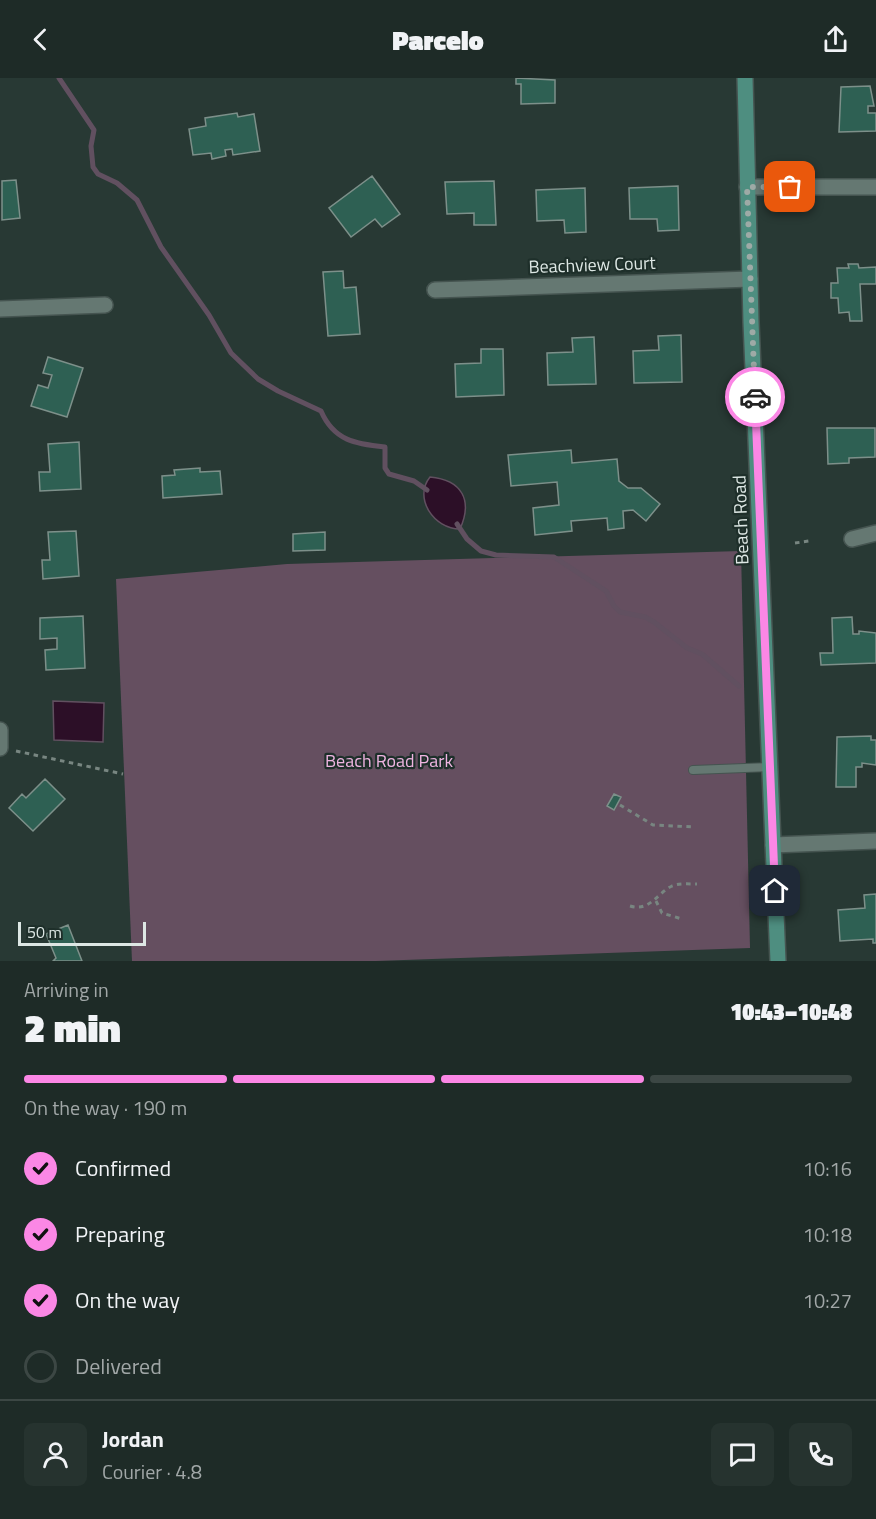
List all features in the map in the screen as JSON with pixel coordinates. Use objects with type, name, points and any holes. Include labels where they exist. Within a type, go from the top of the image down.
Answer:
[{"type":"street","name":"Beach Road","points":[[745,78],[750,279],[778,961]]},
{"type":"street","points":[[747,187],[876,187]]},
{"type":"street","name":"Beachview Court","points":[[435,290],[750,279]]},
{"type":"street","points":[[0,309],[105,305]]},
{"type":"street","points":[[852,539],[876,533]]},
{"type":"street","points":[[0,730],[4,748]]},
{"type":"street","points":[[773,845],[876,841]]},
{"type":"lane","points":[[693,770],[771,767]]},
{"type":"path","points":[[795,543],[809,541]]},
{"type":"path","points":[[4,748],[123,774]]},
{"type":"path","points":[[620,806],[653,825],[695,827]]},
{"type":"path","points":[[630,906],[637,908],[656,901],[674,885],[697,884]]},
{"type":"path","points":[[656,901],[662,913],[682,919]]},
{"type":"green space","name":"Beach Road Park","points":[[741,551],[750,948],[376,961],[132,961],[116,579],[287,564]]},
{"type":"shaded area","points":[[430,477],[450,482],[462,493],[465,509],[460,529],[442,524],[429,511],[424,494],[425,485]]},
{"type":"shaded area","points":[[53,701],[104,703],[103,742],[54,740]]},
{"type":"building","points":[[516,78],[555,80],[555,103],[521,104],[521,84],[516,84]]},
{"type":"building","points":[[870,86],[874,106],[868,106],[868,113],[876,113],[876,131],[839,132],[841,87]]},
{"type":"building","points":[[237,113],[238,117],[254,114],[260,151],[233,155],[232,149],[225,150],[226,156],[212,159],[211,153],[193,155],[189,129],[206,126],[205,118]]},
{"type":"building","points":[[372,176],[400,214],[382,227],[375,219],[351,237],[329,208]]},
{"type":"building","points":[[16,180],[20,218],[2,220],[2,181]]},
{"type":"building","points":[[494,181],[496,225],[474,225],[474,213],[447,214],[445,182]]},
{"type":"building","points":[[678,186],[679,230],[658,231],[657,219],[630,219],[629,188]]},
{"type":"building","points":[[585,188],[586,232],[565,233],[564,220],[537,221],[536,190]]},
{"type":"building","points":[[848,264],[858,264],[859,268],[876,267],[876,284],[860,284],[862,321],[850,321],[849,312],[839,313],[838,298],[831,298],[831,283],[838,283],[837,268],[849,268]]},
{"type":"building","points":[[343,271],[344,288],[356,287],[360,334],[328,336],[323,272]]},
{"type":"building","points":[[681,335],[682,382],[634,383],[633,351],[659,350],[658,336]]},
{"type":"building","points":[[594,337],[596,384],[548,385],[547,353],[573,352],[572,338]]},
{"type":"building","points":[[481,349],[503,349],[504,395],[456,397],[455,364],[481,363]]},
{"type":"building","points":[[48,357],[83,368],[67,417],[31,406],[38,385],[48,388],[52,375],[43,373]]},
{"type":"building","points":[[827,428],[875,428],[875,457],[849,458],[849,463],[828,464]]},
{"type":"building","points":[[79,442],[81,489],[40,491],[39,472],[50,472],[48,444]]},
{"type":"building","points":[[571,450],[572,463],[617,459],[619,481],[628,488],[641,488],[660,504],[646,521],[633,510],[623,511],[624,528],[608,530],[607,518],[571,521],[572,531],[535,535],[533,508],[559,505],[557,482],[511,486],[508,455]]},
{"type":"building","points":[[200,468],[200,472],[220,471],[222,494],[163,498],[162,476],[175,475],[174,470]]},
{"type":"building","points":[[76,531],[79,576],[43,579],[42,560],[50,560],[48,532]]},
{"type":"building","points":[[325,532],[325,550],[293,551],[293,534]]},
{"type":"building","points":[[83,616],[85,668],[46,670],[45,650],[57,649],[57,638],[40,639],[40,618]]},
{"type":"building","points":[[852,617],[853,634],[859,634],[859,631],[876,633],[876,663],[821,665],[820,653],[833,653],[832,618]]},
{"type":"building","points":[[871,736],[871,740],[876,740],[876,765],[862,763],[862,767],[856,767],[856,787],[836,787],[837,737]]},
{"type":"building","points":[[45,779],[65,799],[33,831],[9,808],[22,794],[26,798]]},
{"type":"building","points":[[614,794],[621,797],[614,810],[607,806]]},
{"type":"building","points":[[876,894],[876,943],[873,943],[873,939],[840,941],[838,910],[865,908],[864,895]]},
{"type":"building","points":[[68,925],[82,961],[53,961],[56,958],[46,934]]},
{"type":"waterway","points":[[59,78],[94,130],[91,146],[93,167],[98,174],[117,183],[137,200],[161,247],[209,315],[231,353],[258,379],[321,411],[326,421],[339,435],[355,442],[385,447],[385,468],[389,474],[414,481],[427,490]]},
{"type":"waterway","points":[[457,524],[467,539],[481,551],[496,555],[554,557],[606,591],[620,612],[645,617],[654,622],[687,648],[702,654],[739,686]]},
{"type":"way so far","points":[[755,397],[747,187],[790,187]]},
{"type":"route","points":[[755,397],[775,891]]}]
